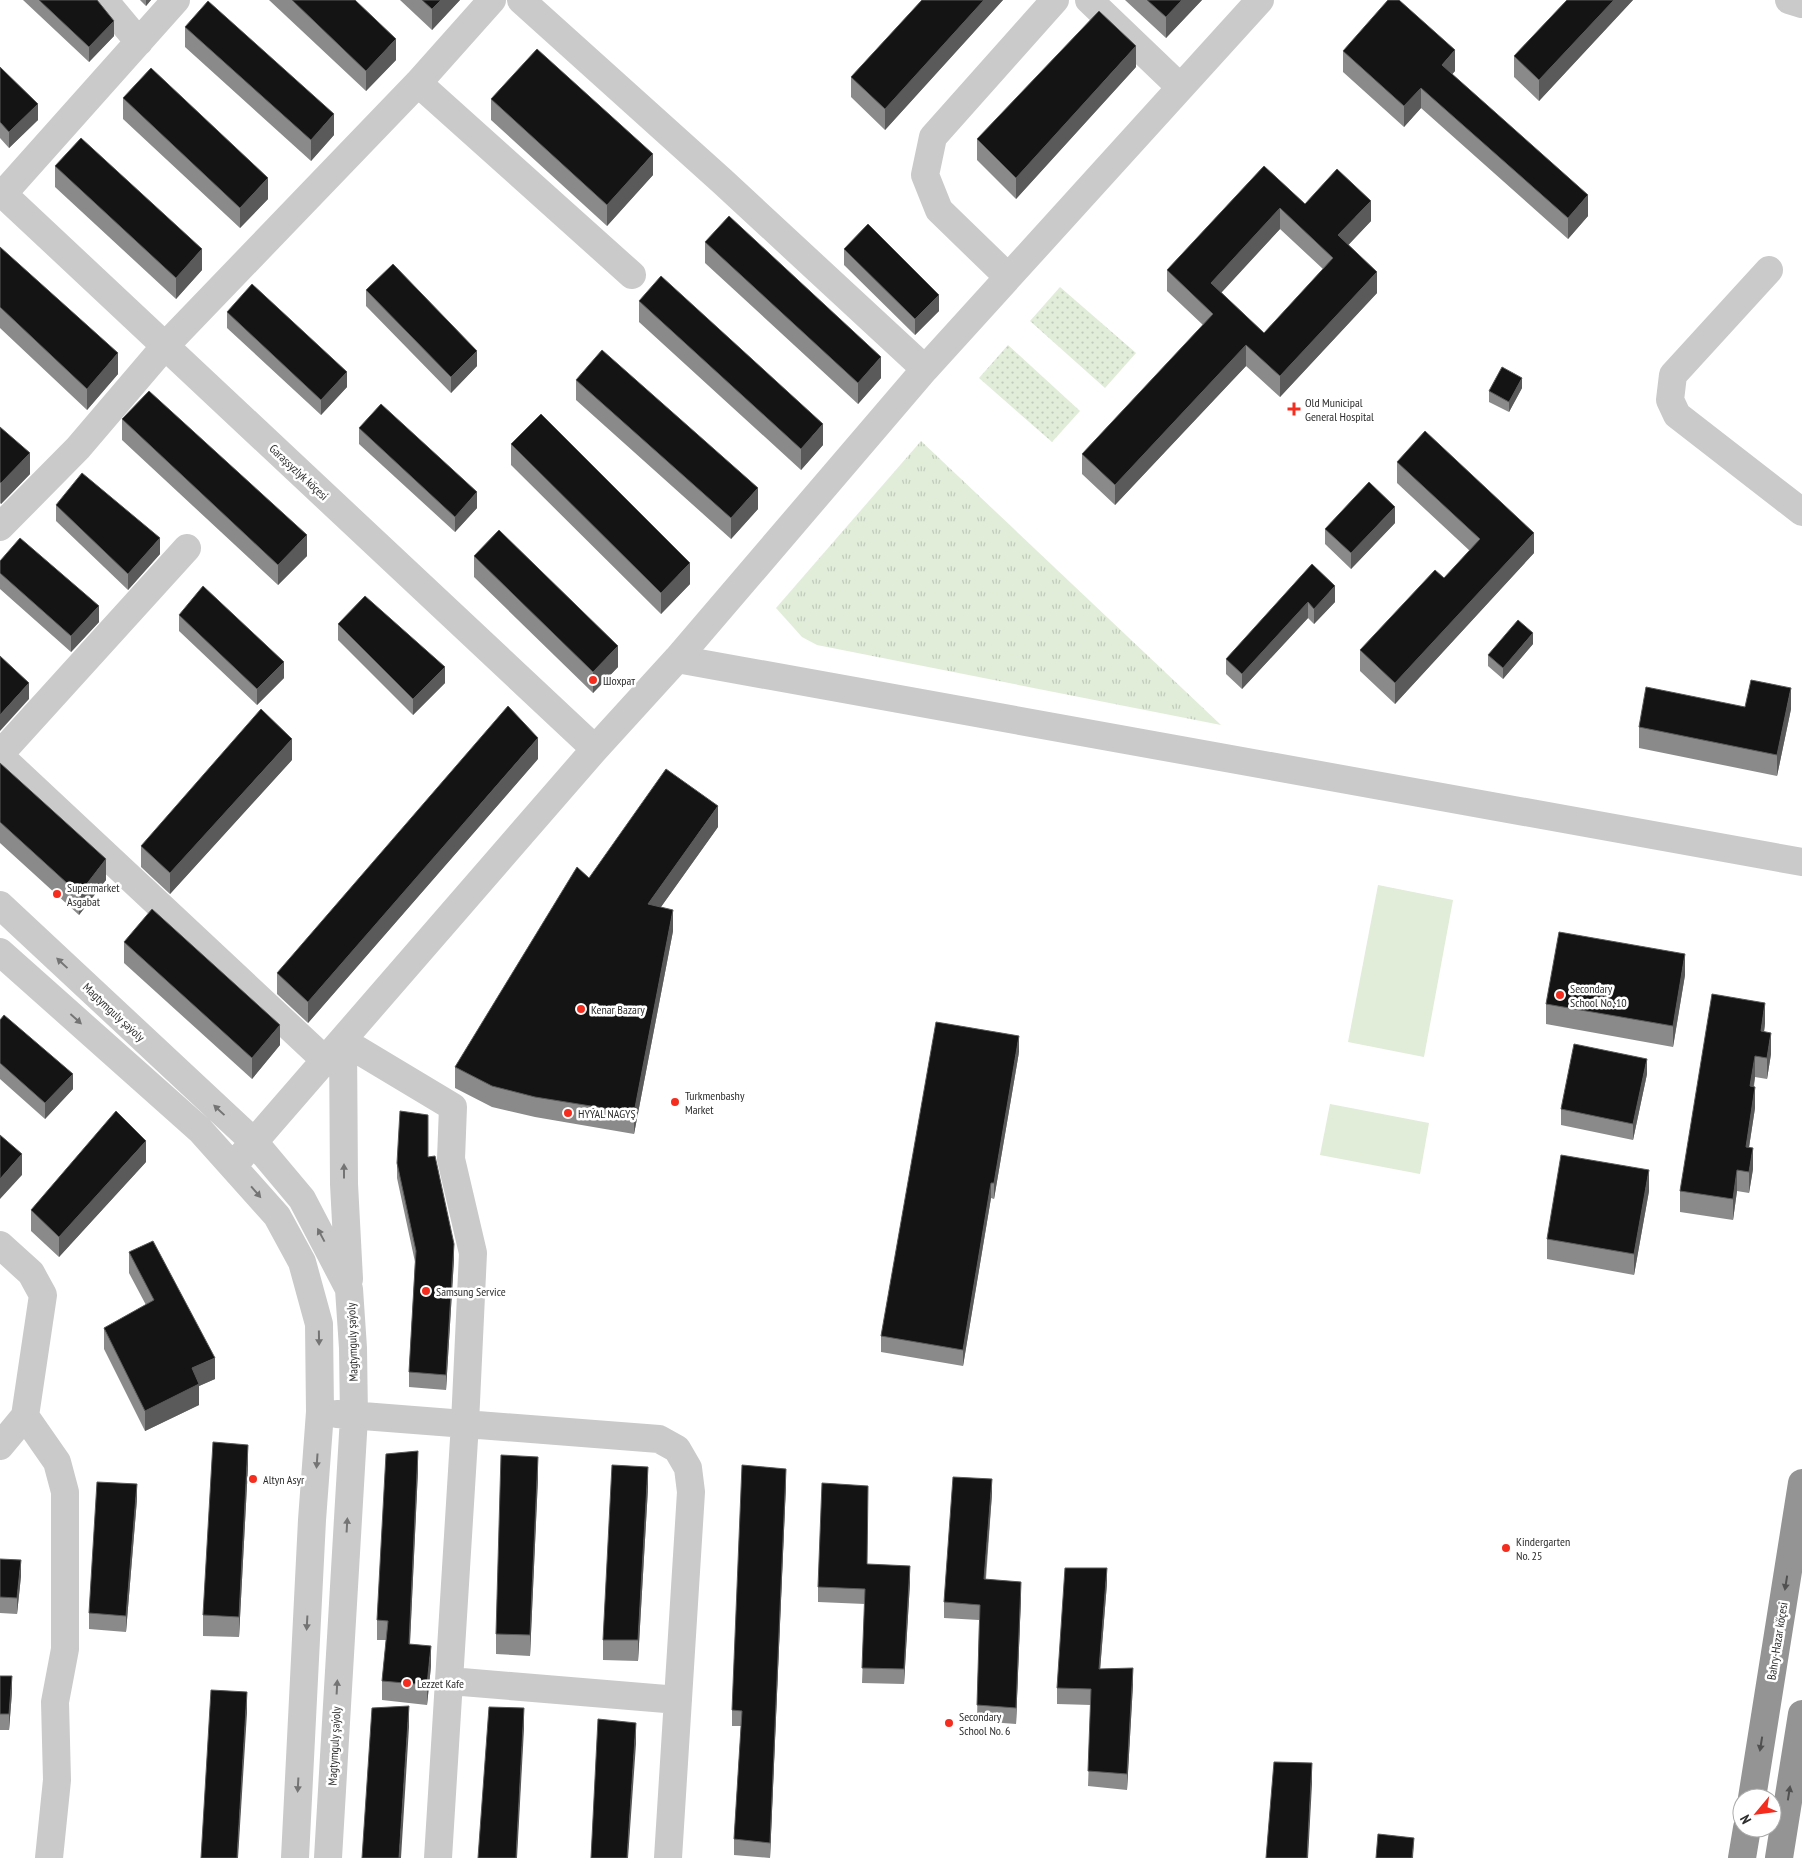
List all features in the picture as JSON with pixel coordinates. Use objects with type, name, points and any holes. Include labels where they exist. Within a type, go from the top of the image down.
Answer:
[{"type":"highway","name":"Bahry-Hazar köçesi","points":[[1754,1788],[1797,1545],[1802,1483]]},
{"type":"highway","points":[[1779,1858],[1802,1714]]},
{"type":"highway","points":[[1742,1858],[1745,1838]]},
{"type":"street","points":[[104,0],[139,42]]},
{"type":"street","points":[[2,194],[176,0]]},
{"type":"street","points":[[0,527],[78,448],[165,346],[418,83],[492,0]]},
{"type":"street","points":[[521,0],[730,188],[924,369]]},
{"type":"street","points":[[1008,277],[939,210],[925,175],[934,137],[1055,0]]},
{"type":"street","points":[[1089,0],[1180,87]]},
{"type":"street","points":[[234,1166],[595,749],[677,659],[924,369],[1260,0]]},
{"type":"street","points":[[1789,0],[1802,4]]},
{"type":"street","points":[[418,83],[632,275]]},
{"type":"street","name":"Garaşsyzlyk köçesi","points":[[2,194],[595,749]]},
{"type":"street","points":[[1769,270],[1673,375],[1670,400],[1677,415],[1802,512]]},
{"type":"street","points":[[187,548],[0,755],[334,1051],[454,1107],[451,1159],[473,1253],[465,1423],[438,1858]]},
{"type":"street","points":[[677,659],[1802,862]]},
{"type":"street","name":"Magtymguly şaýoly","points":[[0,905],[255,1143],[302,1199],[349,1289],[353,1348],[354,1417],[328,1858]]},
{"type":"street","points":[[0,952],[200,1130],[277,1216],[302,1262],[319,1324],[320,1412],[312,1520],[295,1858]]},
{"type":"street","points":[[334,1051],[344,1184],[349,1289]]},
{"type":"street","points":[[0,1245],[31,1274],[43,1295],[25,1416],[0,1446]]},
{"type":"street","points":[[320,1412],[354,1417],[465,1423],[659,1439],[677,1449],[688,1468],[692,1492],[668,1858]]},
{"type":"street","points":[[25,1416],[57,1462],[65,1492],[65,1649],[55,1702],[57,1780],[49,1858]]},
{"type":"street","points":[[450,1681],[678,1700]]},
{"type":"green space","points":[[1060,287],[1136,353],[1105,388],[1030,321]]},
{"type":"green space","points":[[1008,345],[1080,411],[1052,442],[979,378]]},
{"type":"green space","points":[[921,441],[1221,725],[817,645],[802,637],[776,608]]},
{"type":"green space","points":[[1378,885],[1453,900],[1424,1057],[1348,1042]]},
{"type":"green space","points":[[1330,1104],[1429,1123],[1420,1174],[1320,1155]]},
{"type":"building","points":[[39,0],[97,0],[114,21],[89,47]]},
{"type":"building","points":[[292,0],[355,0],[396,39],[366,71]]},
{"type":"building","points":[[422,0],[441,0],[432,9]]},
{"type":"building","points":[[922,0],[984,0],[885,109],[851,77]]},
{"type":"building","points":[[1147,0],[1182,0],[1166,17]]},
{"type":"building","points":[[1388,0],[1399,0],[1455,50],[1442,65],[1588,195],[1568,218],[1421,88],[1404,106],[1343,51]]},
{"type":"building","points":[[1567,0],[1614,0],[1539,80],[1514,56]]},
{"type":"building","points":[[208,1],[334,114],[311,140],[185,27]]},
{"type":"building","points":[[1099,11],[1136,46],[1016,178],[977,139]]},
{"type":"building","points":[[537,49],[653,154],[607,205],[491,99]]},
{"type":"building","points":[[0,67],[38,104],[9,132],[0,122]]},
{"type":"building","points":[[151,68],[268,178],[240,208],[123,98]]},
{"type":"building","points":[[81,138],[202,249],[176,278],[55,166]]},
{"type":"building","points":[[1264,166],[1305,204],[1337,169],[1371,201],[1338,235],[1377,272],[1280,376],[1246,345],[1115,485],[1082,454],[1213,314],[1167,270]],"holes":[[[1280,208],[1333,258],[1264,333],[1211,283]]]},
{"type":"building","points":[[729,216],[881,357],[858,383],[705,242]]},
{"type":"building","points":[[868,224],[939,295],[915,319],[844,249]]},
{"type":"building","points":[[0,247],[118,353],[87,389],[0,307]]},
{"type":"building","points":[[393,264],[477,351],[451,377],[366,290]]},
{"type":"building","points":[[661,276],[823,424],[801,449],[639,301]]},
{"type":"building","points":[[252,284],[347,372],[321,400],[227,312]]},
{"type":"building","points":[[602,350],[758,488],[731,518],[576,380]]},
{"type":"building","points":[[1502,367],[1522,378],[1509,402],[1489,391]]},
{"type":"building","points":[[149,391],[307,535],[278,565],[122,419]]},
{"type":"building","points":[[381,404],[477,492],[455,517],[359,428]]},
{"type":"building","points":[[541,414],[690,563],[661,593],[511,444]]},
{"type":"building","points":[[0,427],[30,453],[1,483],[0,482]]},
{"type":"building","points":[[1425,431],[1534,533],[1395,683],[1360,650],[1435,570],[1444,578],[1480,539],[1397,462]]},
{"type":"building","points":[[82,473],[160,538],[128,574],[56,505]]},
{"type":"building","points":[[1369,482],[1395,507],[1351,553],[1325,529]]},
{"type":"building","points":[[499,530],[618,646],[593,672],[474,556]]},
{"type":"building","points":[[20,538],[99,606],[71,636],[0,573],[0,561]]},
{"type":"building","points":[[1312,564],[1335,586],[1314,609],[1308,602],[1242,674],[1226,659]]},
{"type":"building","points":[[203,586],[284,662],[257,689],[179,615]]},
{"type":"building","points":[[365,596],[445,667],[413,699],[338,624]]},
{"type":"building","points":[[1518,620],[1533,633],[1503,668],[1488,655]]},
{"type":"building","points":[[0,656],[29,683],[0,715]]},
{"type":"building","points":[[1751,680],[1791,688],[1777,755],[1639,727],[1646,687],[1745,707]]},
{"type":"building","points":[[508,706],[538,738],[308,1002],[277,973]]},
{"type":"building","points":[[261,709],[292,739],[170,873],[141,846]]},
{"type":"building","points":[[0,763],[106,859],[79,894],[0,822]]},
{"type":"building","name":"Kenar Bazary","points":[[666,769],[718,806],[648,904],[673,910],[634,1113],[535,1097],[492,1086],[455,1067],[577,867],[589,878]]},
{"type":"building","points":[[152,909],[280,1025],[252,1058],[124,942]]},
{"type":"building","points":[[1559,932],[1685,954],[1673,1026],[1546,1004]]},
{"type":"building","points":[[1712,994],[1765,1003],[1761,1031],[1771,1033],[1767,1058],[1755,1056],[1750,1086],[1755,1087],[1746,1147],[1753,1148],[1749,1172],[1737,1170],[1733,1199],[1680,1191]]},
{"type":"building","points":[[4,1015],[73,1074],[45,1103],[0,1063],[0,1020]]},
{"type":"building","points":[[936,1022],[1019,1036],[994,1183],[991,1183],[963,1350],[881,1336]]},
{"type":"building","points":[[1574,1044],[1647,1059],[1633,1124],[1561,1109]]},
{"type":"building","points":[[116,1111],[146,1141],[59,1237],[31,1210]]},
{"type":"building","points":[[400,1111],[428,1115],[428,1157],[435,1156],[454,1244],[446,1375],[409,1372],[416,1251],[397,1163]]},
{"type":"building","points":[[0,1135],[22,1154],[0,1179]]},
{"type":"building","points":[[1561,1155],[1649,1170],[1634,1254],[1547,1239]]},
{"type":"building","points":[[153,1241],[215,1358],[192,1368],[199,1384],[145,1411],[104,1328],[154,1300],[129,1252]]},
{"type":"building","points":[[213,1442],[248,1445],[239,1617],[203,1615]]},
{"type":"building","points":[[418,1451],[409,1644],[431,1646],[427,1685],[382,1681],[388,1621],[377,1620],[386,1454]]},
{"type":"building","points":[[501,1455],[538,1457],[530,1635],[496,1634]]},
{"type":"building","points":[[612,1465],[648,1467],[638,1640],[603,1640]]},
{"type":"building","points":[[742,1465],[786,1469],[770,1843],[734,1839],[742,1711],[732,1710]]},
{"type":"building","points":[[953,1477],[992,1479],[984,1579],[1021,1582],[1016,1708],[977,1705],[980,1605],[944,1602]]},
{"type":"building","points":[[97,1482],[137,1484],[126,1616],[89,1613]]},
{"type":"building","points":[[822,1483],[868,1486],[867,1564],[910,1566],[904,1669],[862,1668],[865,1589],[818,1587]]},
{"type":"building","points":[[0,1559],[21,1560],[17,1598],[0,1597]]},
{"type":"building","points":[[1065,1568],[1107,1568],[1099,1669],[1133,1668],[1127,1774],[1088,1771],[1091,1689],[1057,1688]]},
{"type":"building","points":[[0,1676],[12,1676],[9,1714],[0,1714]]},
{"type":"building","points":[[211,1690],[247,1692],[237,1858],[201,1858]]},
{"type":"building","points":[[409,1706],[399,1858],[362,1858],[372,1708]]},
{"type":"building","points":[[489,1707],[524,1708],[516,1858],[478,1858]]},
{"type":"building","points":[[598,1719],[636,1723],[627,1858],[591,1858]]},
{"type":"building","points":[[1274,1762],[1312,1763],[1307,1858],[1266,1858]]},
{"type":"building","points":[[1378,1834],[1414,1838],[1412,1858],[1376,1858]]},
{"type":"place","name":"Old Municipal General Hospital","points":[[1294,409]]},
{"type":"place","name":"Шохрат","points":[[593,680]]},
{"type":"place","name":"Supermarket Asgabat","points":[[57,894]]},
{"type":"place","name":"Secondary School No. 10","points":[[1560,995]]},
{"type":"place","name":"Kenar Bazary","points":[[581,1009]]},
{"type":"place","name":"Turkmenbashy Market","points":[[675,1102]]},
{"type":"place","name":"HYÝAL NAGYŞ","points":[[568,1113]]},
{"type":"place","name":"Samsung Service","points":[[426,1291]]},
{"type":"place","name":"Altyn Asyr","points":[[253,1479]]},
{"type":"place","name":"Kindergarten No. 25","points":[[1506,1548]]},
{"type":"place","name":"Lezzet Kafe","points":[[407,1683]]},
{"type":"place","name":"Secondary School No. 6","points":[[949,1723]]}]
